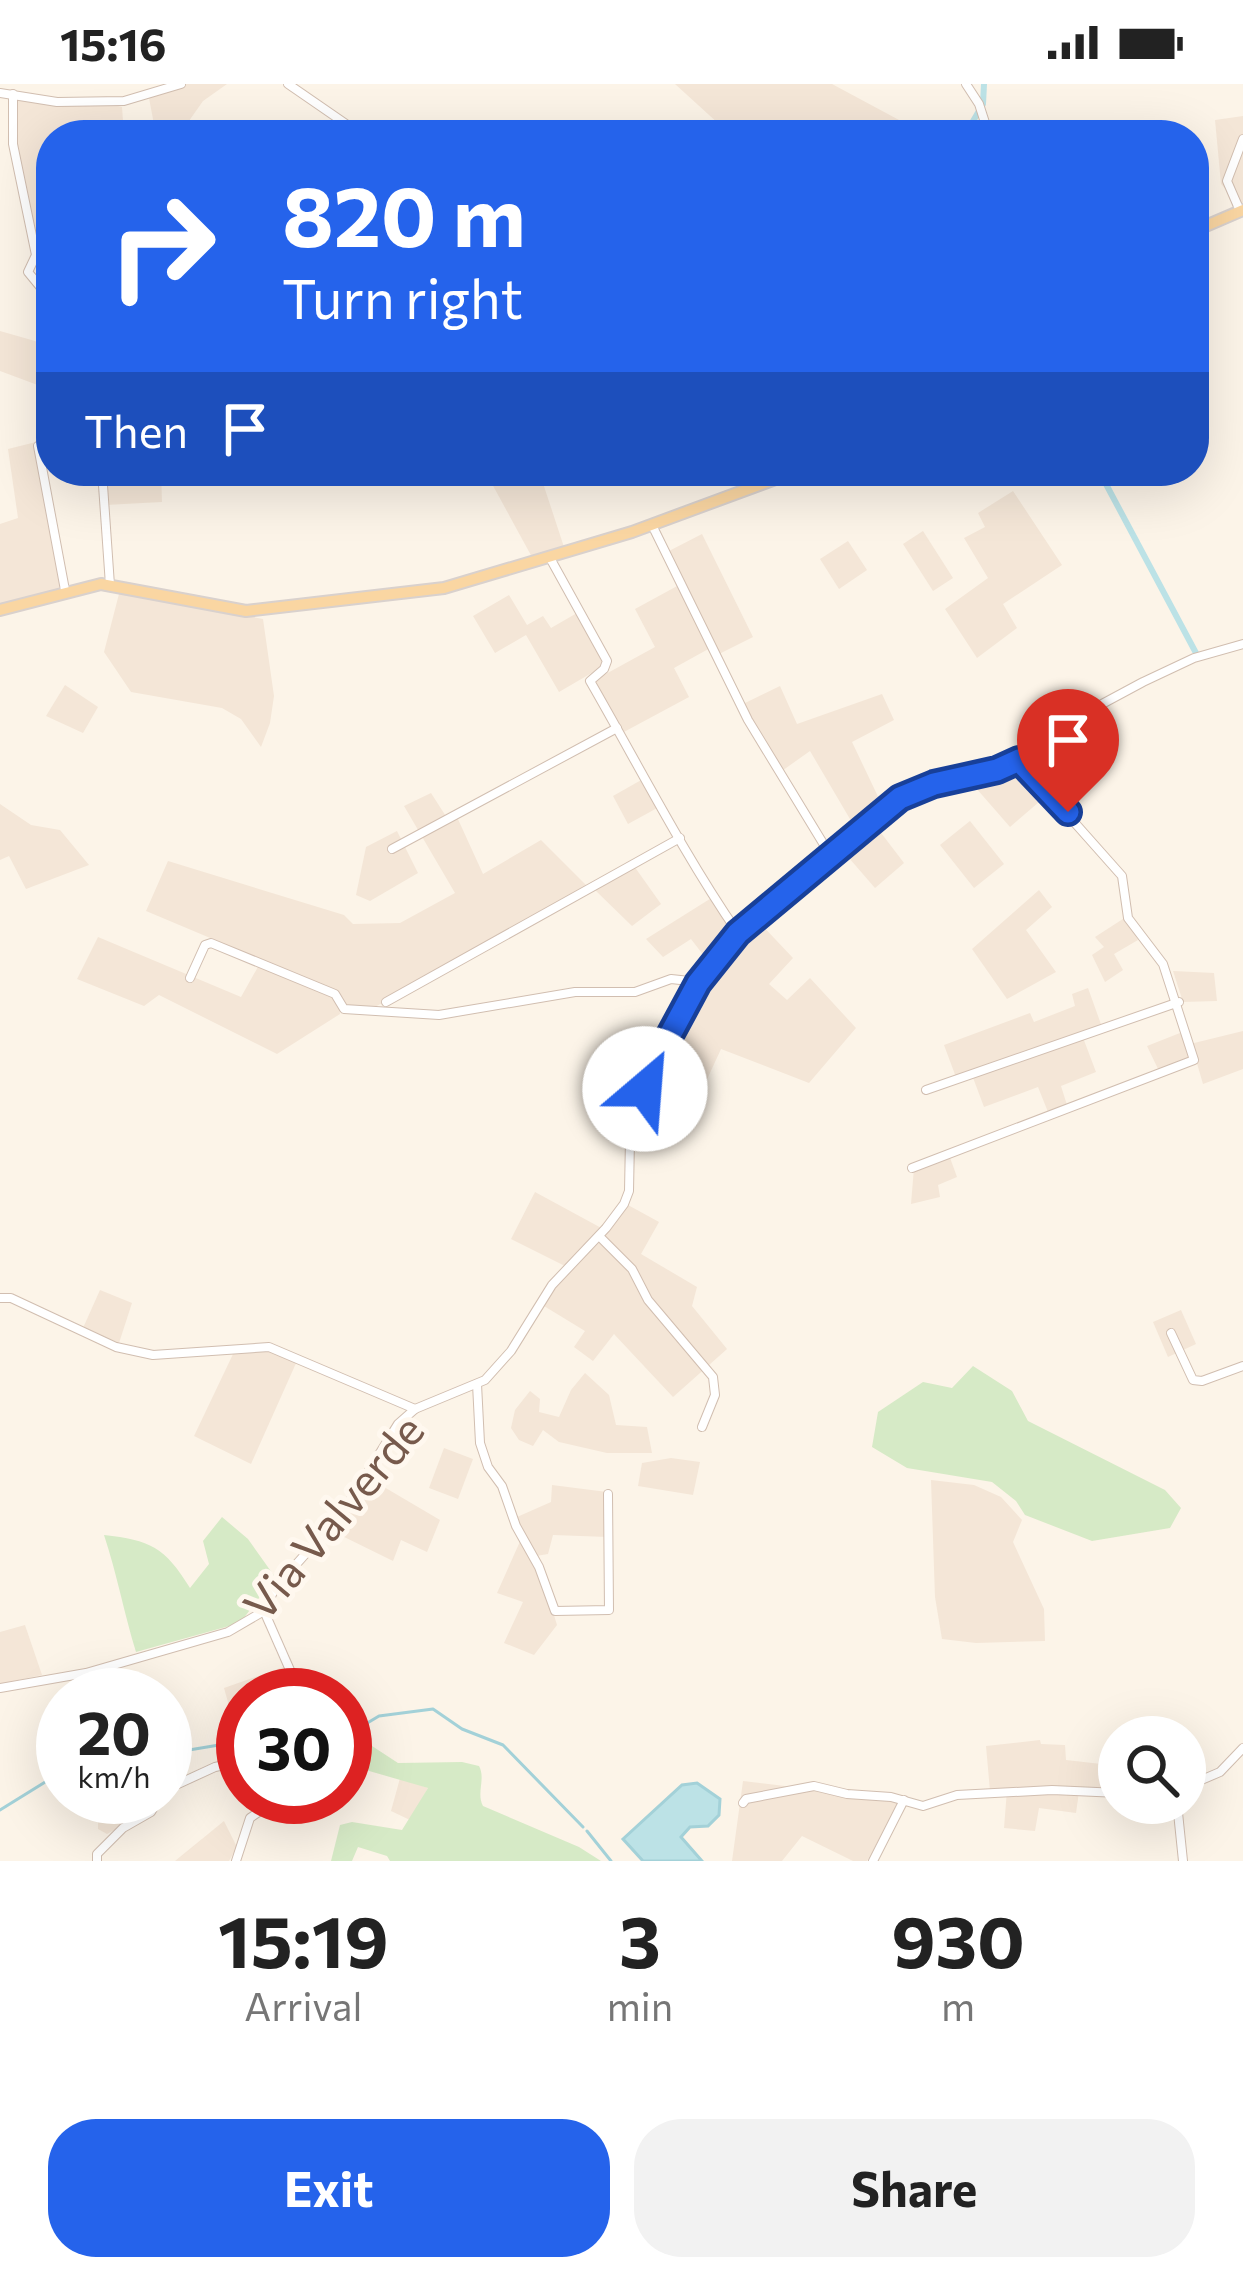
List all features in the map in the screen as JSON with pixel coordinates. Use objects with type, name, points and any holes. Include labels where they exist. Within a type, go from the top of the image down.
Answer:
[{"type":"main road","points":[[1209,222],[1241,204]]},
{"type":"main road","points":[[0,610],[65,590],[110,585],[261,611],[444,588],[652,525],[757,486]]},
{"type":"street","points":[[0,93],[57,102],[124,100],[181,84]]},
{"type":"street","points":[[288,84],[340,120]]},
{"type":"street","points":[[966,84],[984,120]]},
{"type":"street","points":[[13,94],[13,144],[36,255],[28,272],[36,282]]},
{"type":"street","points":[[1241,204],[1227,176],[1243,139]]},
{"type":"street","points":[[46,486],[65,590]]},
{"type":"street","points":[[103,486],[110,585]]},
{"type":"street","points":[[652,525],[748,721],[832,858]]},
{"type":"street","points":[[550,557],[607,661],[590,681],[687,858],[738,933]]},
{"type":"street","name":"Via Valverde","points":[[0,1688],[86,1673],[228,1632],[264,1611],[275,1588],[343,1512],[398,1424],[415,1408],[485,1381],[511,1351],[552,1286],[598,1236],[629,1191],[630,1139],[650,1072],[699,982],[738,933],[900,798],[934,784],[997,770],[1143,682],[1193,658],[1243,644]]},
{"type":"street","points":[[392,849],[617,728]]},
{"type":"street","points":[[912,1168],[1194,1060],[1163,964],[1128,918],[1122,876],[1019,760]]},
{"type":"street","points":[[386,1002],[680,838]]},
{"type":"street","points":[[190,977],[205,945],[211,943],[334,994],[344,1010],[439,1015],[575,992],[635,992],[671,980],[699,982]]},
{"type":"street","points":[[926,1090],[1179,1002]]},
{"type":"street","points":[[598,1236],[632,1268],[648,1300],[713,1377],[715,1395],[702,1426]]},
{"type":"street","points":[[0,1298],[10,1298],[116,1347],[153,1355],[269,1347],[415,1408]]},
{"type":"street","points":[[1171,1334],[1193,1380],[1243,1366]]},
{"type":"street","points":[[477,1384],[480,1443],[555,1611],[609,1610],[608,1494]]},
{"type":"street","points":[[264,1611],[289,1668]]},
{"type":"street","points":[[1206,1778],[1220,1772],[1243,1748]]},
{"type":"street","points":[[743,1803],[814,1786],[922,1806],[957,1795],[1098,1792]]},
{"type":"street","points":[[873,1861],[904,1801]]},
{"type":"street","points":[[97,1861],[97,1854],[114,1836],[132,1824]]},
{"type":"street","points":[[236,1861],[248,1824]]},
{"type":"street","points":[[1179,1824],[1183,1861]]},
{"type":"shaded area","points":[[185,84],[227,84],[203,101],[190,120],[153,120],[149,98]]},
{"type":"shaded area","points":[[675,84],[832,84],[899,120],[715,120]]},
{"type":"shaded area","points":[[16,99],[90,99],[122,107],[123,120],[36,120],[36,250],[13,127]]},
{"type":"shaded area","points":[[1243,116],[1242,207],[1221,184],[1215,120]]},
{"type":"shaded area","points":[[0,331],[36,342],[36,384],[0,371]]},
{"type":"shaded area","points":[[36,442],[36,486],[44,486],[62,588],[0,606],[0,524],[18,518],[8,449]]},
{"type":"shaded area","points":[[104,486],[161,486],[162,502],[105,505]]},
{"type":"shaded area","points":[[493,486],[544,486],[564,547],[533,559]]},
{"type":"shaded area","points":[[1013,491],[1062,565],[1003,604],[1017,628],[977,658],[945,609],[988,578],[964,538],[985,527],[978,513]]},
{"type":"shaded area","points":[[923,531],[953,578],[933,591],[903,544]]},
{"type":"shaded area","points":[[702,534],[753,637],[717,655],[712,647],[674,668],[689,697],[622,733],[593,681],[655,647],[635,609],[679,585],[667,552]]},
{"type":"shaded area","points":[[848,541],[867,570],[839,589],[820,559]]},
{"type":"shaded area","points":[[120,590],[263,619],[274,696],[261,747],[241,719],[222,708],[131,692],[104,652]]},
{"type":"shaded area","points":[[509,595],[527,625],[543,616],[551,628],[577,613],[607,664],[559,692],[526,635],[495,653],[473,616]]},
{"type":"shaded area","points":[[65,685],[98,707],[83,733],[46,716]]},
{"type":"shaded area","points":[[780,686],[797,724],[882,694],[894,720],[852,742],[883,807],[857,831],[810,751],[779,773],[743,704]]},
{"type":"shaded area","points":[[1017,763],[1046,796],[1010,827],[969,780]]},
{"type":"shaded area","points":[[643,779],[659,807],[628,824],[613,796]]},
{"type":"shaded area","points":[[431,793],[449,821],[457,817],[483,874],[541,840],[589,888],[375,1007],[348,1008],[339,992],[146,911],[168,861],[344,915],[353,924],[400,923],[455,893],[404,806]]},
{"type":"shaded area","points":[[0,804],[31,825],[60,830],[89,865],[26,889],[9,856],[0,860]]},
{"type":"shaded area","points":[[970,821],[1004,864],[974,888],[940,845]]},
{"type":"shaded area","points":[[875,825],[904,863],[875,888],[843,851]]},
{"type":"shaded area","points":[[397,831],[418,873],[370,901],[356,895],[366,847]]},
{"type":"shaded area","points":[[634,866],[661,904],[632,926],[594,889]]},
{"type":"shaded area","points":[[1039,890],[1052,907],[1026,930],[1056,972],[1007,999],[972,949]]},
{"type":"shaded area","points":[[713,897],[735,933],[708,961],[691,939],[663,957],[646,939]]},
{"type":"shaded area","points":[[1126,917],[1138,940],[1114,954],[1123,970],[1105,982],[1092,955],[1104,947],[1095,937]]},
{"type":"shaded area","points":[[757,920],[793,958],[769,984],[787,1000],[810,978],[856,1028],[809,1083],[721,1049],[698,1099],[647,1086],[724,950]]},
{"type":"shaded area","points":[[98,937],[241,997],[259,965],[338,1000],[340,1014],[277,1054],[159,995],[144,1006],[77,979]]},
{"type":"shaded area","points":[[1173,971],[1214,973],[1217,1001],[1183,1002]]},
{"type":"shaded area","points":[[1088,988],[1102,1027],[1082,1035],[1096,1072],[1061,1086],[1067,1105],[1048,1112],[1038,1087],[984,1107],[972,1075],[957,1080],[944,1045],[1030,1013],[1034,1022],[1075,1006],[1072,994]]},
{"type":"shaded area","points":[[1185,1031],[1190,1044],[1243,1031],[1243,1069],[1203,1084],[1196,1060],[1160,1073],[1147,1046]]},
{"type":"shaded area","points":[[949,1155],[957,1177],[938,1185],[940,1197],[911,1204],[914,1168]]},
{"type":"shaded area","points":[[535,1192],[605,1230],[565,1266],[511,1239]]},
{"type":"shaded area","points":[[628,1205],[659,1222],[641,1254],[697,1287],[692,1306],[727,1349],[673,1397],[614,1334],[593,1361],[574,1347],[585,1331],[544,1306],[563,1277],[602,1240]]},
{"type":"shaded area","points":[[100,1290],[132,1303],[119,1343],[83,1328]]},
{"type":"shaded area","points":[[1181,1310],[1196,1344],[1168,1357],[1153,1322]]},
{"type":"shaded area","points":[[269,1350],[297,1361],[251,1464],[194,1436],[234,1352]]},
{"type":"shaded area","points":[[585,1373],[609,1395],[616,1425],[647,1427],[652,1453],[607,1453],[559,1442],[543,1430],[533,1446],[519,1440],[511,1428],[515,1410],[530,1391],[540,1399],[539,1412],[559,1417]]},
{"type":"shaded area","points":[[444,1448],[473,1459],[458,1499],[429,1488]]},
{"type":"shaded area","points":[[671,1458],[700,1462],[693,1495],[638,1486],[642,1463]]},
{"type":"shaded area","points":[[367,1477],[440,1520],[427,1552],[401,1540],[393,1561],[330,1530],[352,1506]]},
{"type":"shaded area","points":[[931,1480],[974,1485],[1001,1497],[1022,1520],[1013,1542],[1044,1609],[1045,1641],[942,1639],[935,1597]]},
{"type":"shaded area","points":[[552,1485],[607,1492],[608,1537],[553,1535],[548,1554],[536,1556],[557,1625],[534,1655],[504,1643],[523,1602],[497,1593],[522,1537],[517,1517],[551,1502]]},
{"type":"shaded area","points":[[25,1625],[40,1668],[36,1676],[0,1684],[0,1632]]},
{"type":"shaded area","points":[[1040,1740],[1041,1744],[1065,1745],[1066,1760],[1098,1764],[1098,1791],[1079,1792],[1076,1813],[1039,1808],[1035,1831],[1004,1828],[1007,1790],[990,1791],[986,1746]]},
{"type":"shaded area","points":[[400,1778],[428,1788],[410,1820],[391,1811]]},
{"type":"shaded area","points":[[743,1781],[901,1800],[867,1861],[853,1861],[802,1836],[782,1861],[732,1861]]},
{"type":"shaded area","points":[[98,1824],[126,1824],[107,1834]]},
{"type":"shaded area","points":[[220,1824],[226,1824],[237,1847],[229,1861],[175,1861]]},
{"type":"green space","points":[[973,1366],[1012,1391],[1028,1421],[1165,1490],[1181,1508],[1170,1528],[1092,1541],[1025,1515],[992,1482],[907,1468],[872,1447],[878,1412],[923,1382],[952,1388]]},
{"type":"green space","points":[[222,1517],[248,1539],[275,1577],[240,1623],[136,1652],[104,1535],[155,1548],[190,1588],[209,1564],[203,1541]]},
{"type":"green space","points":[[372,1746],[398,1763],[479,1766],[483,1806],[601,1861],[390,1861],[358,1847],[352,1861],[331,1861],[340,1825],[402,1830],[428,1788],[372,1772]]},
{"type":"water","points":[[697,1783],[720,1799],[719,1815],[708,1826],[690,1827],[681,1837],[702,1861],[643,1861],[623,1839],[682,1785]]},
{"type":"waterway","points":[[974,120],[983,104],[984,84]]},
{"type":"waterway","points":[[1107,486],[1196,653]]},
{"type":"waterway","points":[[372,1720],[433,1709],[462,1729],[503,1745],[583,1827]]},
{"type":"waterway","points":[[192,1750],[216,1746]]},
{"type":"waterway","points":[[0,1810],[36,1788]]},
{"type":"waterway","points":[[587,1831],[611,1861]]},
{"type":"route","points":[[645,1089],[698,983],[733,938],[900,798],[1019,760],[1068,812]]}]
